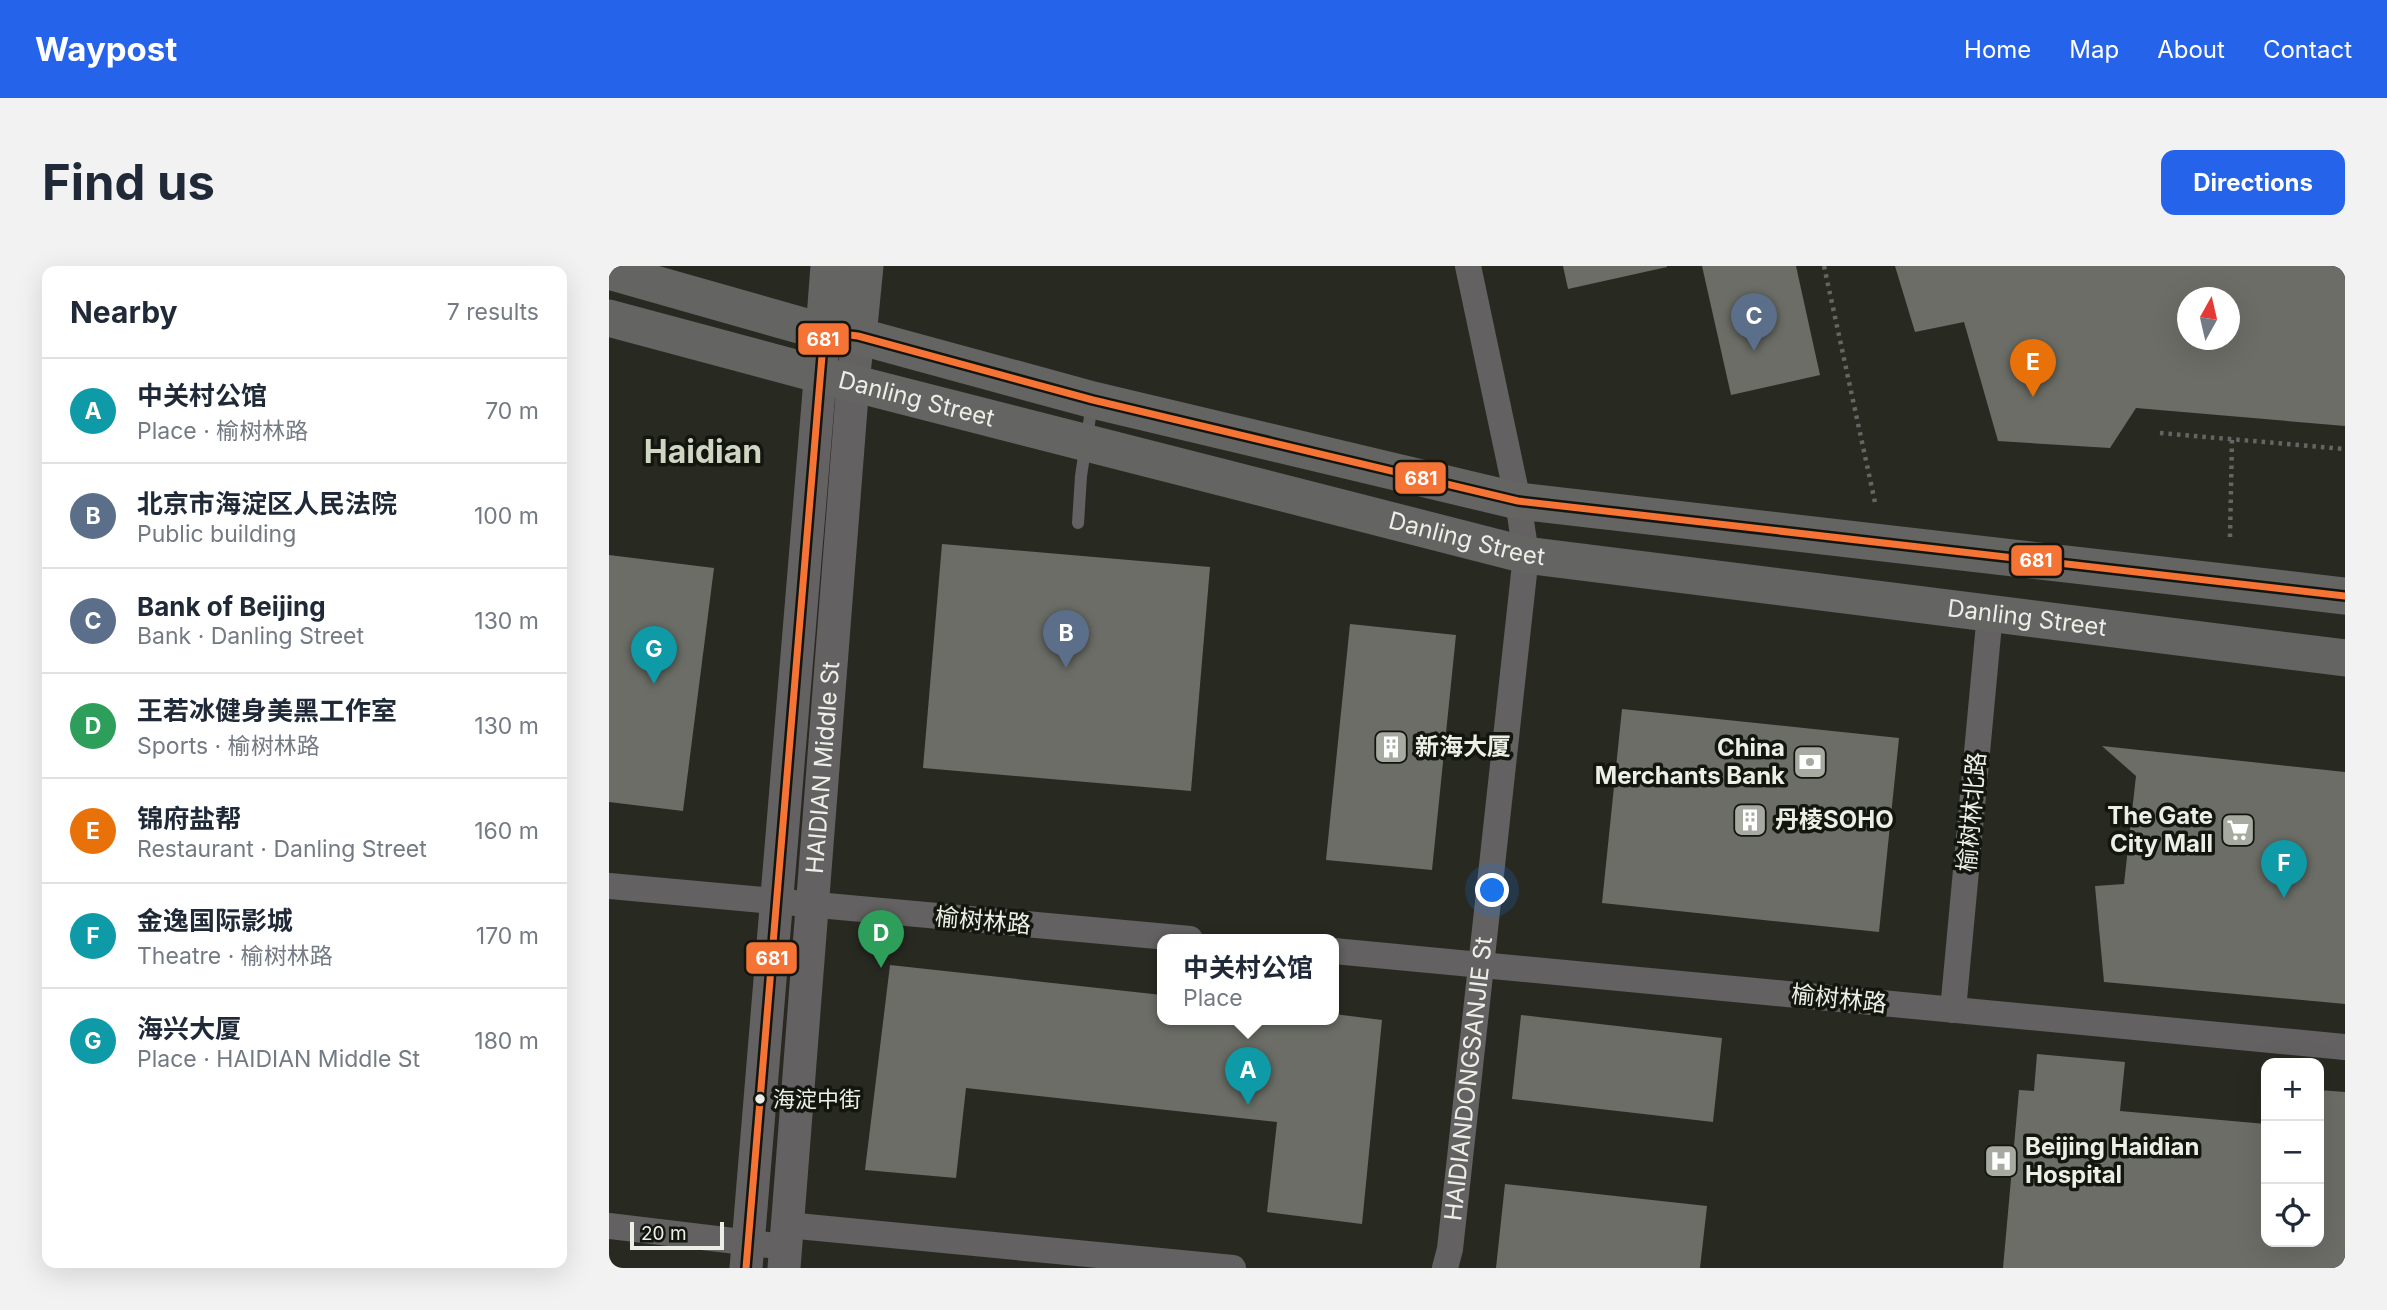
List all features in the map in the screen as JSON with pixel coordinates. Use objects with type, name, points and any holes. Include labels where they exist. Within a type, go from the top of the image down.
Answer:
[{"type":"main road","name":"HAIDIAN Middle St","points":[[829,266],[841,334]]},
{"type":"main road","name":"HAIDIAN Middle St","points":[[841,334],[865,266]]},
{"type":"main road","name":"Danling Street","points":[[609,271],[1093,400],[1518,501],[2345,596]]},
{"type":"main road","name":"Danling Street","points":[[609,318],[1526,555],[2345,657]]},
{"type":"street","name":"HAIDIANDONGSANJIE St","points":[[1445,1268],[1450,1248],[1526,555],[1518,501],[1468,266]]},
{"type":"street","name":"HAIDIAN Middle St","points":[[747,1255],[777,903],[841,334]]},
{"type":"street","name":"HAIDIAN Middle St","points":[[785,1247],[813,906],[837,379]]},
{"type":"street","name":"榆树林北路","points":[[1953,1010],[1990,613]]},
{"type":"street","name":"榆树林路","points":[[609,886],[1157,936]]},
{"type":"street","name":"榆树林路","points":[[1339,951],[2345,1048]]},
{"type":"street","points":[[609,1226],[747,1255],[785,1247],[1233,1268]]},
{"type":"lane","points":[[1078,523],[1081,476],[1093,400]]},
{"type":"path","points":[[1824,266],[1876,507]]},
{"type":"path","points":[[2160,433],[2345,449]]},
{"type":"path","points":[[2230,537],[2232,440]]},
{"type":"building","points":[[1563,266],[1667,266],[1667,267],[1568,289]]},
{"type":"building","points":[[1702,266],[1796,266],[1820,375],[1731,395]]},
{"type":"building","points":[[1895,266],[2345,266],[2345,426],[2136,408],[2110,448],[1998,441],[1964,322],[1915,332]]},
{"type":"building","points":[[942,544],[1210,567],[1191,791],[923,768]]},
{"type":"building","points":[[609,555],[714,568],[683,811],[609,802]]},
{"type":"building","name":"新海大厦","points":[[1350,624],[1456,635],[1432,870],[1326,860]]},
{"type":"building","name":"丹棱SOHO","points":[[1622,709],[1899,738],[1879,932],[1602,903]]},
{"type":"building","name":"The Gate City Mall","points":[[2102,746],[2345,772],[2345,1004],[2104,982],[2095,886],[2124,884],[2136,776]]},
{"type":"building","points":[[890,965],[1157,994],[1157,1025],[1339,1025],[1339,1015],[1382,1020],[1362,1224],[1267,1212],[1277,1122],[966,1088],[956,1178],[865,1170]]},
{"type":"building","points":[[1521,1015],[1722,1038],[1713,1122],[1512,1099]]},
{"type":"building","points":[[2037,1054],[2125,1062],[2120,1111],[2261,1124],[2261,1247],[2324,1247],[2324,1090],[2345,1092],[2345,1268],[2003,1268],[2019,1090],[2034,1091]]},
{"type":"building","points":[[1505,1184],[1707,1206],[1700,1268],[1496,1268]]},
{"type":"transit line","name":"681","points":[[746,1268],[824,332],[858,336],[1093,400],[1518,501],[2345,596]]},
{"type":"place","name":"Bank of Beijing","points":[[1754,351]]},
{"type":"place","name":"锦府盐帮","points":[[2033,397]]},
{"type":"place","name":"北京市海淀区人民法院","points":[[1066,668]]},
{"type":"place","name":"海兴大厦","points":[[654,684]]},
{"type":"place","name":"新海大厦","points":[[1391,747]]},
{"type":"place","name":"China Merchants Bank","points":[[1810,762]]},
{"type":"place","name":"丹棱SOHO","points":[[1750,820]]},
{"type":"place","name":"The Gate City Mall","points":[[2238,830]]},
{"type":"place","name":"金逸国际影城","points":[[2284,898]]},
{"type":"place","name":"王若冰健身美黑工作室","points":[[881,968]]},
{"type":"place","name":"海淀中街","points":[[760,1099]]},
{"type":"place","name":"中关村公馆","points":[[1248,1105]]},
{"type":"place","name":"Beijing Haidian Hospital","points":[[2001,1161]]},
{"type":"district","name":"Haidian","points":[[703,452]]}]
